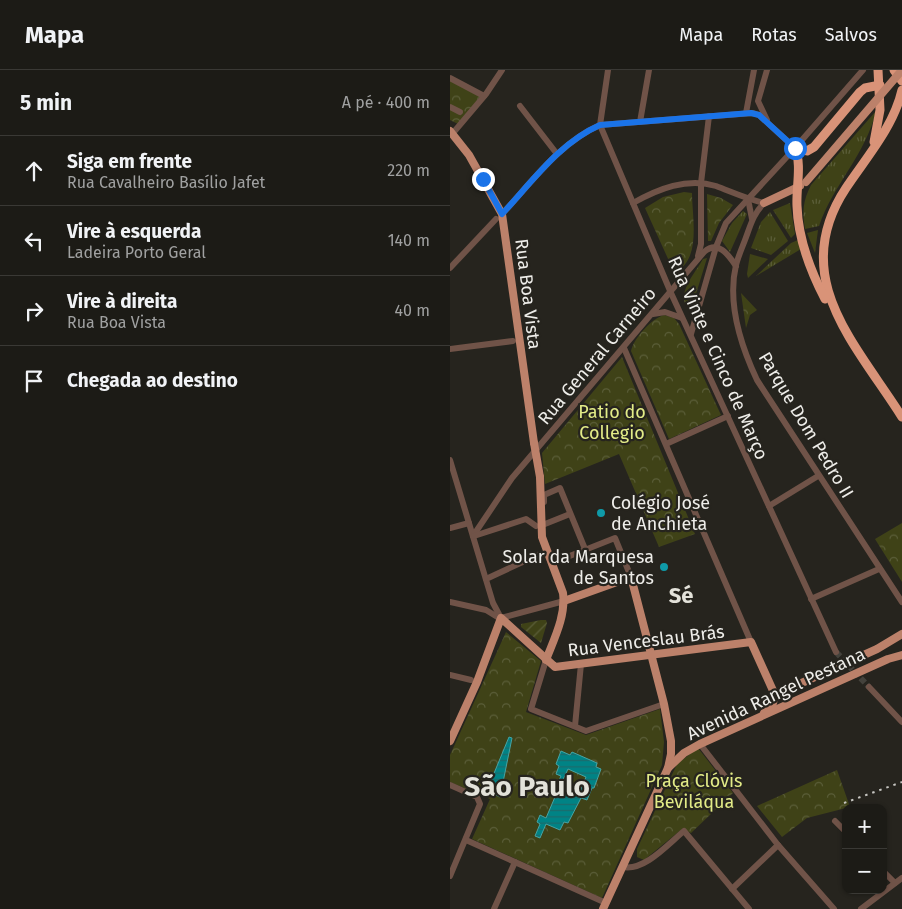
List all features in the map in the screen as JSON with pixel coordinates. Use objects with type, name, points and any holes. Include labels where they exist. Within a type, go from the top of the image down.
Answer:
[{"type":"highway","points":[[873,147],[880,110],[878,70]]},
{"type":"highway","points":[[894,70],[902,81]]},
{"type":"highway","points":[[880,85],[865,88],[860,92],[814,147],[807,150],[795,148],[800,162],[797,188],[799,226],[810,265],[822,293],[902,417]]},
{"type":"highway","points":[[836,316],[827,290],[822,258],[828,228],[840,197],[897,106],[902,90]]},
{"type":"main road","points":[[764,203],[806,182],[902,70]]},
{"type":"main road","name":"Rua Boa Vista","points":[[451,135],[469,155],[499,217],[540,477],[542,537],[563,593],[564,601]]},
{"type":"main road","points":[[450,741],[454,725],[484,666],[500,618],[546,660],[558,628],[564,601],[631,577],[664,704],[671,741],[668,768],[605,906]]},
{"type":"main road","name":"Avenida Rangel Pestana","points":[[775,695],[877,649],[902,634]]},
{"type":"main road","points":[[751,642],[775,695],[771,707],[756,719]]},
{"type":"main road","name":"Rua Venceslau Brás","points":[[546,660],[555,667],[751,642]]},
{"type":"main road","name":"Avenida Rangel Pestana","points":[[668,768],[684,753],[700,744],[888,659],[902,655]]},
{"type":"street","points":[[451,135],[484,96],[502,70]]},
{"type":"street","points":[[600,125],[608,70]]},
{"type":"street","points":[[640,122],[649,70]]},
{"type":"street","points":[[746,113],[754,70]]},
{"type":"street","points":[[767,70],[759,95],[759,105],[768,123]]},
{"type":"street","points":[[691,334],[716,247],[726,223],[863,70]]},
{"type":"street","points":[[450,78],[484,96]]},
{"type":"street","points":[[753,78],[757,82],[763,81]]},
{"type":"street","points":[[751,94],[759,95]]},
{"type":"street","points":[[520,106],[557,154]]},
{"type":"street","points":[[450,107],[460,112]]},
{"type":"street","points":[[450,268],[557,154],[588,130],[600,125],[746,113],[757,114],[795,148]]},
{"type":"street","points":[[696,260],[701,244],[702,183],[709,116]]},
{"type":"street","name":"Rua Vinte e Cinco de Março","points":[[600,125],[682,318],[836,652]]},
{"type":"street","points":[[634,203],[660,189],[682,184],[702,183],[716,186],[748,200],[764,203]]},
{"type":"street","points":[[748,200],[752,219]]},
{"type":"street","name":"Parque Dom Pedro II","points":[[764,203],[752,219],[736,266],[735,313],[747,359],[757,380],[818,476],[878,569],[902,602]]},
{"type":"street","points":[[716,247],[723,249],[736,266]]},
{"type":"street","name":"Rua General Carneiro","points":[[473,536],[489,515],[512,478],[671,293],[696,260],[706,250],[716,247]]},
{"type":"street","points":[[653,314],[671,313],[682,318]]},
{"type":"street","points":[[450,349],[513,341]]},
{"type":"street","points":[[624,348],[751,642]]},
{"type":"street","points":[[666,444],[728,416]]},
{"type":"street","points":[[450,460],[493,603],[500,618]]},
{"type":"street","points":[[769,506],[818,476]]},
{"type":"street","points":[[585,550],[560,488],[544,495],[544,525],[547,543],[555,561],[566,558],[615,538],[631,577]]},
{"type":"street","points":[[545,524],[570,514]]},
{"type":"street","points":[[473,536],[526,519],[536,526]]},
{"type":"street","points":[[450,528],[469,523]]},
{"type":"street","points":[[486,579],[540,554]]},
{"type":"street","points":[[810,599],[878,569]]},
{"type":"street","points":[[450,602],[486,610],[500,618],[564,601]]},
{"type":"street","points":[[546,660],[531,709],[586,731],[664,704]]},
{"type":"street","points":[[575,726],[581,664]]},
{"type":"street","points":[[450,675],[471,680]]},
{"type":"street","points":[[868,687],[900,718]]},
{"type":"street","points":[[700,744],[778,845],[834,909]]},
{"type":"street","points":[[450,785],[477,797],[479,800],[476,817],[450,876]]},
{"type":"street","points":[[835,821],[842,828]]},
{"type":"street","points":[[622,867],[636,867],[644,863],[684,832],[749,909]]},
{"type":"street","points":[[466,840],[516,862],[605,906]]},
{"type":"street","points":[[732,889],[778,845]]},
{"type":"street","points":[[494,909],[516,862]]},
{"type":"street","points":[[887,874],[895,883]]},
{"type":"street","points":[[861,909],[902,878]]},
{"type":"green space","points":[[450,80],[480,97],[458,124],[450,120]]},
{"type":"green space","points":[[876,111],[865,141],[832,197],[819,226],[805,229],[804,206],[811,185]]},
{"type":"green space","points":[[684,192],[692,193],[694,225],[692,249],[689,259],[683,267],[674,272],[645,208],[663,197]]},
{"type":"green space","points":[[707,194],[721,198],[733,205],[719,223],[711,241],[708,241]]},
{"type":"green space","points":[[790,203],[795,234],[791,238],[773,210]]},
{"type":"green space","points":[[743,211],[747,214],[730,252],[722,241],[732,223]]},
{"type":"green space","points":[[770,212],[788,241],[771,255],[751,248],[761,222]]},
{"type":"green space","points":[[818,230],[815,253],[807,233]]},
{"type":"green space","points":[[798,240],[801,249],[756,276],[791,243]]},
{"type":"green space","points":[[750,254],[768,259],[748,278],[747,274]]},
{"type":"green space","points":[[707,258],[690,309],[685,304],[685,291],[691,277],[703,259]]},
{"type":"green space","points":[[741,293],[757,310],[750,315],[746,328]]},
{"type":"green space","points":[[664,315],[674,318],[679,324],[721,415],[669,439],[631,351],[635,341],[644,330],[654,320]]},
{"type":"green space","name":"Patio do Collegio","points":[[622,357],[695,534],[659,547],[619,454],[545,484],[542,453]]},
{"type":"green space","points":[[902,523],[902,582],[875,539]]},
{"type":"green space","points":[[546,620],[547,623],[541,643],[521,627],[521,624]]},
{"type":"green space","points":[[506,632],[541,661],[526,712],[586,735],[660,709],[664,742],[662,765],[602,898],[472,839],[490,799],[450,782],[450,755]]},
{"type":"green space","name":"Praça Clóvis Beviláqua","points":[[698,748],[733,793],[691,833],[682,829],[644,860],[637,857],[637,849],[677,764]]},
{"type":"green space","points":[[837,770],[849,804],[842,804],[842,809],[807,818],[782,837],[757,806]]},
{"type":"water","points":[[509,737],[512,738],[500,797],[490,792],[493,785],[490,783]]},
{"type":"water","points":[[561,751],[570,755],[572,752],[597,763],[596,767],[601,769],[587,800],[581,798],[568,823],[564,822],[560,830],[546,824],[540,838],[535,836],[540,824],[537,822],[540,815],[546,818],[555,797],[552,795],[561,776],[556,774],[559,766],[556,764]],"holes":[[[568,769],[586,777],[579,794],[560,786]]]},
{"type":"tunnel","points":[[836,652],[869,687]]},
{"type":"railway","points":[[844,803],[902,782]]},
{"type":"place","name":"Colégio José de Anchieta","points":[[601,513]]},
{"type":"place","name":"Solar da Marquesa de Santos","points":[[664,567]]},
{"type":"district","name":"Sé","points":[[681,595]]},
{"type":"district","name":"São Paulo","points":[[527,786]]},
{"type":"route","points":[[483,179],[502,214],[557,154],[588,130],[600,125],[751,113],[759,115],[795,148]]}]
